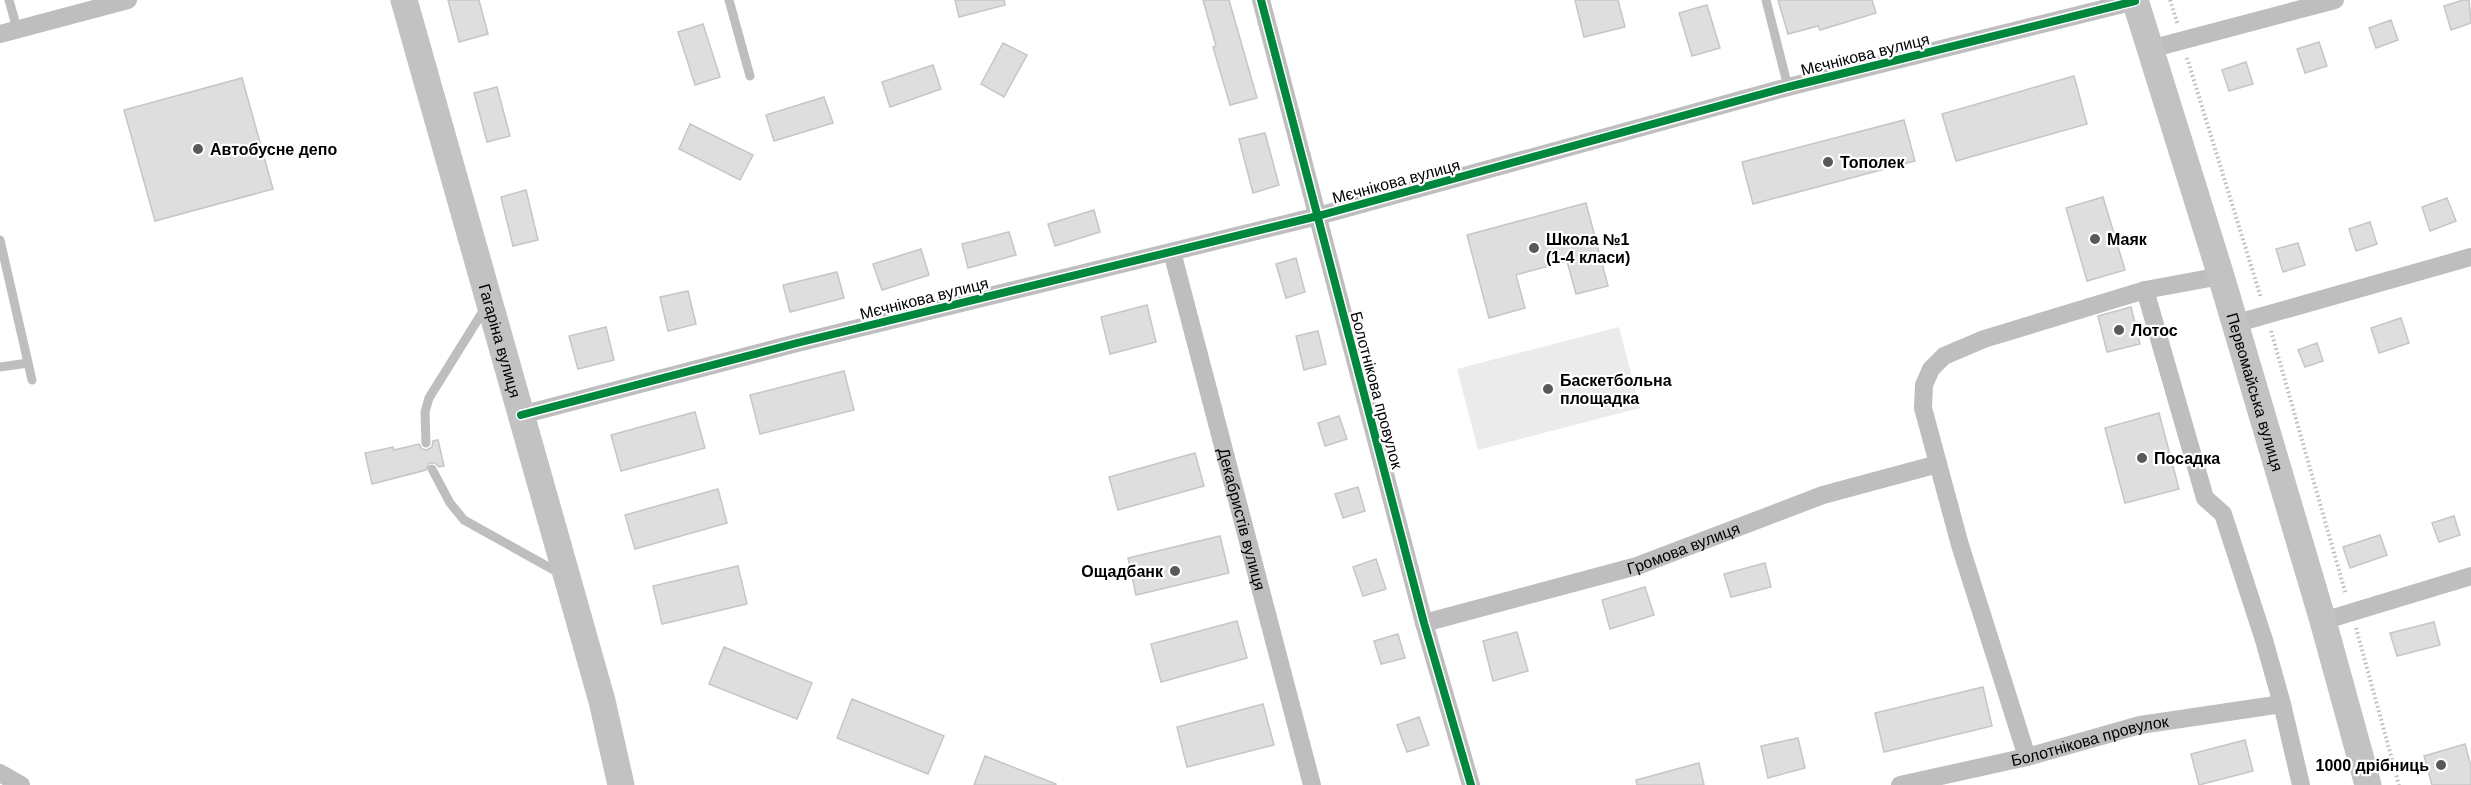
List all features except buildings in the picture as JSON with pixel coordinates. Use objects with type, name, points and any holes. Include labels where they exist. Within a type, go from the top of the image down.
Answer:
[{"type":"main road","name":"Гагаріна вулиця","points":[[404,0],[602,701],[621,785]]},
{"type":"main road","name":"Первомайська вулиця","points":[[2135,1],[2221,276],[2323,621],[2368,785]]},
{"type":"street","points":[[8,32],[128,0]]},
{"type":"street","name":"Болотнікова провулок","points":[[1262,0],[1424,623],[1472,785]]},
{"type":"street","points":[[2150,49],[2335,0]]},
{"type":"street","name":"Мєчнікова вулиця","points":[[522,415],[797,343],[1318,216],[1788,87],[2135,1]]},
{"type":"street","name":"Декабристів вулиця","points":[[1172,252],[1312,785]]},
{"type":"street","points":[[2234,324],[2266,317],[2471,257]]},
{"type":"street","points":[[2027,757],[1960,545],[1923,408],[1924,385],[1931,369],[1944,356],[1984,339],[2145,290],[2221,276]]},
{"type":"street","points":[[2145,290],[2205,498],[2223,514],[2282,704],[2301,785]]},
{"type":"street","name":"Громова вулиця","points":[[1424,623],[1637,566],[1823,495],[1938,464]]},
{"type":"street","points":[[2323,621],[2351,610],[2471,576]]},
{"type":"street","name":"Болотнікова провулок","points":[[1900,785],[2027,757],[2140,725],[2282,704]]},
{"type":"street","points":[[0,773],[21,785]]},
{"type":"lane","points":[[8,32],[9,0]]},
{"type":"lane","points":[[729,0],[750,76]]},
{"type":"lane","points":[[1766,0],[1788,87]]},
{"type":"lane","points":[[0,240],[32,380]]},
{"type":"lane","points":[[426,443],[425,412],[429,398],[489,301]]},
{"type":"lane","points":[[0,367],[28,363]]},
{"type":"lane","points":[[432,469],[450,503],[464,520],[567,578]]},
{"type":"path","points":[[2170,0],[2266,317],[2351,610],[2398,785]]},
{"type":"shaded area","name":"Баскетбольна площадка","points":[[1619,327],[1640,408],[1478,450],[1457,369]]},
{"type":"cycle path","points":[[1261,0],[1424,623],[1471,785]]},
{"type":"cycle path","points":[[521,415],[797,343],[1318,216],[1788,87],[2135,1]]},
{"type":"place","name":"Автобусне депо","points":[[198,149]]},
{"type":"place","name":"Тополек","points":[[1828,162]]},
{"type":"place","name":"Маяк","points":[[2095,239]]},
{"type":"place","name":"Школа №1 (1-4 класи)","points":[[1534,248]]},
{"type":"place","name":"Лотос","points":[[2119,330]]},
{"type":"place","name":"Баскетбольна площадка","points":[[1548,389]]},
{"type":"place","name":"Посадка","points":[[2142,458]]},
{"type":"place","name":"Ощадбанк","points":[[1175,571]]},
{"type":"place","name":"1000 дрібниць","points":[[2441,765]]}]
